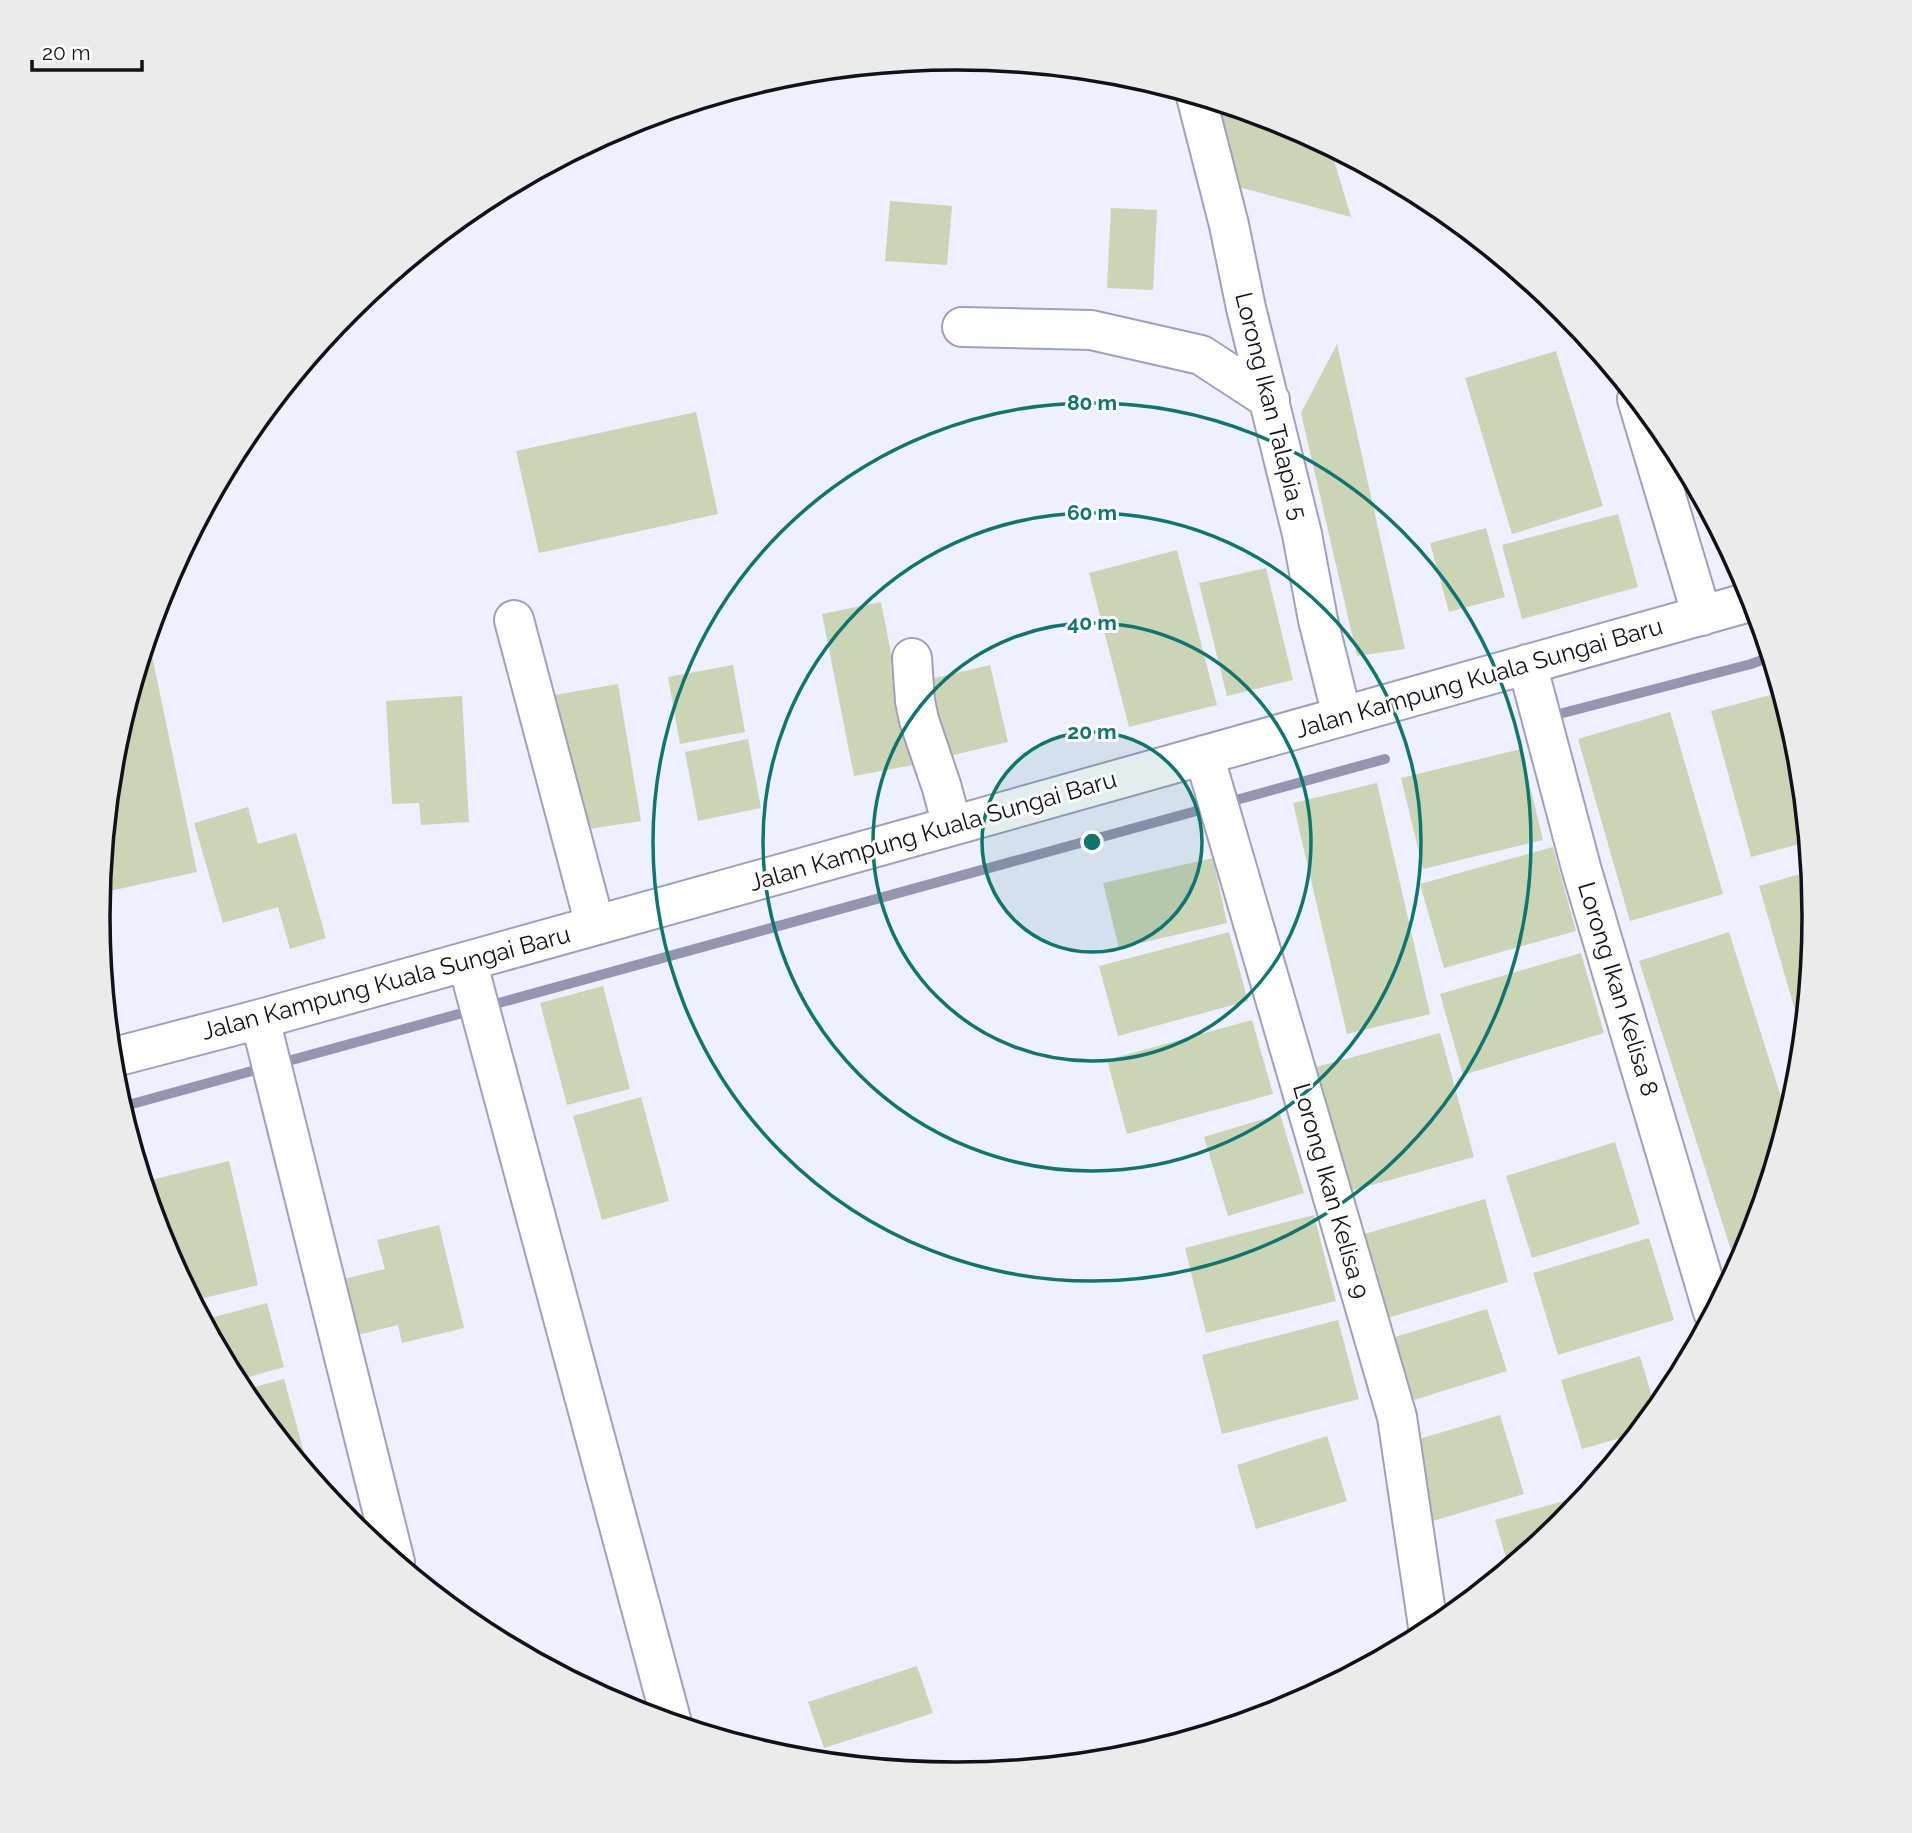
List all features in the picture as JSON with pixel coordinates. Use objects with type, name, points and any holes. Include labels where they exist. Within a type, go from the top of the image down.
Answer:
[{"type":"street","name":"Lorong Ikan Talapia 5","points":[[1199,106],[1302,534],[1318,620],[1342,716]]},
{"type":"street","points":[[961,327],[1091,330],[1201,355],[1270,400]]},
{"type":"street","points":[[1645,424],[1702,616]]},
{"type":"street","name":"Jalan Kampung Kuala Sungai Baru","points":[[122,1056],[262,1029],[470,970],[595,925],[952,827],[1209,772],[1342,716],[1742,604]]},
{"type":"street","points":[[514,620],[595,925]]},
{"type":"street","points":[[912,657],[919,720],[939,775],[952,827]]},
{"type":"street","name":"Lorong Ikan Kelisa 8","points":[[1527,664],[1582,871],[1710,1301]]},
{"type":"street","name":"Lorong Ikan Kelisa 9","points":[[1209,772],[1397,1417],[1427,1619]]},
{"type":"street","points":[[470,970],[669,1713]]},
{"type":"street","points":[[262,1029],[391,1547]]},
{"type":"building","points":[[1209,109],[1280,134],[1334,159],[1351,217],[1231,185]]},
{"type":"building","points":[[890,201],[952,206],[947,265],[885,261]]},
{"type":"building","points":[[1111,208],[1157,210],[1153,290],[1107,288]]},
{"type":"building","points":[[1337,344],[1405,649],[1357,656],[1301,413]]},
{"type":"building","points":[[1556,351],[1603,506],[1512,534],[1465,378]]},
{"type":"building","points":[[696,412],[718,514],[539,553],[516,451]]},
{"type":"building","points":[[1618,514],[1638,587],[1522,619],[1502,545]]},
{"type":"building","points":[[1486,528],[1505,597],[1449,612],[1430,543]]},
{"type":"building","points":[[1177,550],[1217,705],[1129,727],[1089,573]]},
{"type":"building","points":[[1266,568],[1293,680],[1227,696],[1199,583]]},
{"type":"building","points":[[881,602],[913,765],[854,776],[822,614]]},
{"type":"building","points":[[151,653],[197,872],[110,891],[117,806],[126,751]]},
{"type":"building","points":[[733,665],[745,732],[680,744],[668,677]]},
{"type":"building","points":[[990,665],[1008,742],[941,758],[922,681]]},
{"type":"building","points":[[618,684],[641,821],[577,831],[554,695]]},
{"type":"building","points":[[1773,694],[1786,751],[1799,844],[1751,857],[1711,711]]},
{"type":"building","points":[[462,696],[469,822],[421,825],[419,803],[392,804],[386,701]]},
{"type":"building","points":[[1670,712],[1723,894],[1630,921],[1578,739]]},
{"type":"building","points":[[748,739],[761,808],[698,821],[685,752]]},
{"type":"building","points":[[1521,749],[1543,840],[1423,869],[1401,778]]},
{"type":"building","points":[[1377,783],[1430,1014],[1347,1034],[1293,803]]},
{"type":"building","points":[[248,807],[258,844],[296,833],[326,938],[290,949],[278,907],[223,923],[194,823]]},
{"type":"building","points":[[1553,847],[1576,931],[1444,968],[1420,884]]},
{"type":"building","points":[[1213,858],[1227,923],[1119,948],[1103,883]]},
{"type":"building","points":[[1801,874],[1801,972],[1796,1015],[1759,886]]},
{"type":"building","points":[[1229,932],[1248,1001],[1118,1036],[1099,966]]},
{"type":"building","points":[[1729,932],[1782,1100],[1758,1189],[1732,1253],[1639,961]]},
{"type":"building","points":[[1581,953],[1604,1033],[1463,1075],[1440,994]]},
{"type":"building","points":[[603,986],[630,1089],[567,1105],[540,1003]]},
{"type":"building","points":[[1252,1020],[1273,1094],[1127,1134],[1107,1060]]},
{"type":"building","points":[[1440,1033],[1474,1157],[1346,1192],[1313,1068]]},
{"type":"building","points":[[641,1097],[669,1201],[602,1220],[573,1116]]},
{"type":"building","points":[[1280,1114],[1304,1193],[1228,1216],[1204,1137]]},
{"type":"building","points":[[1615,1142],[1640,1224],[1532,1258],[1506,1176]]},
{"type":"building","points":[[229,1161],[258,1285],[201,1299],[174,1240],[151,1180]]},
{"type":"building","points":[[1485,1199],[1508,1282],[1384,1319],[1361,1235]]},
{"type":"building","points":[[1314,1215],[1336,1301],[1206,1333],[1185,1248]]},
{"type":"building","points":[[439,1225],[464,1328],[402,1343],[398,1325],[358,1335],[344,1279],[385,1269],[377,1240]]},
{"type":"building","points":[[1649,1238],[1674,1320],[1558,1355],[1533,1273]]},
{"type":"building","points":[[267,1303],[284,1367],[246,1378],[211,1318]]},
{"type":"building","points":[[1487,1309],[1507,1371],[1414,1400],[1395,1337]]},
{"type":"building","points":[[1338,1320],[1359,1399],[1222,1434],[1202,1355]]},
{"type":"building","points":[[1640,1356],[1652,1398],[1624,1437],[1582,1449],[1561,1380]]},
{"type":"building","points":[[284,1379],[305,1456],[284,1432],[252,1388]]},
{"type":"building","points":[[1500,1415],[1524,1494],[1433,1521],[1409,1442]]},
{"type":"building","points":[[1327,1436],[1347,1501],[1256,1529],[1237,1465]]},
{"type":"building","points":[[1569,1499],[1506,1559],[1495,1520]]},
{"type":"building","points":[[917,1666],[933,1713],[824,1748],[808,1702]]},
{"type":"waterway","points":[[1563,713],[1763,660]]},
{"type":"waterway","points":[[131,1104],[1385,759]]}]
